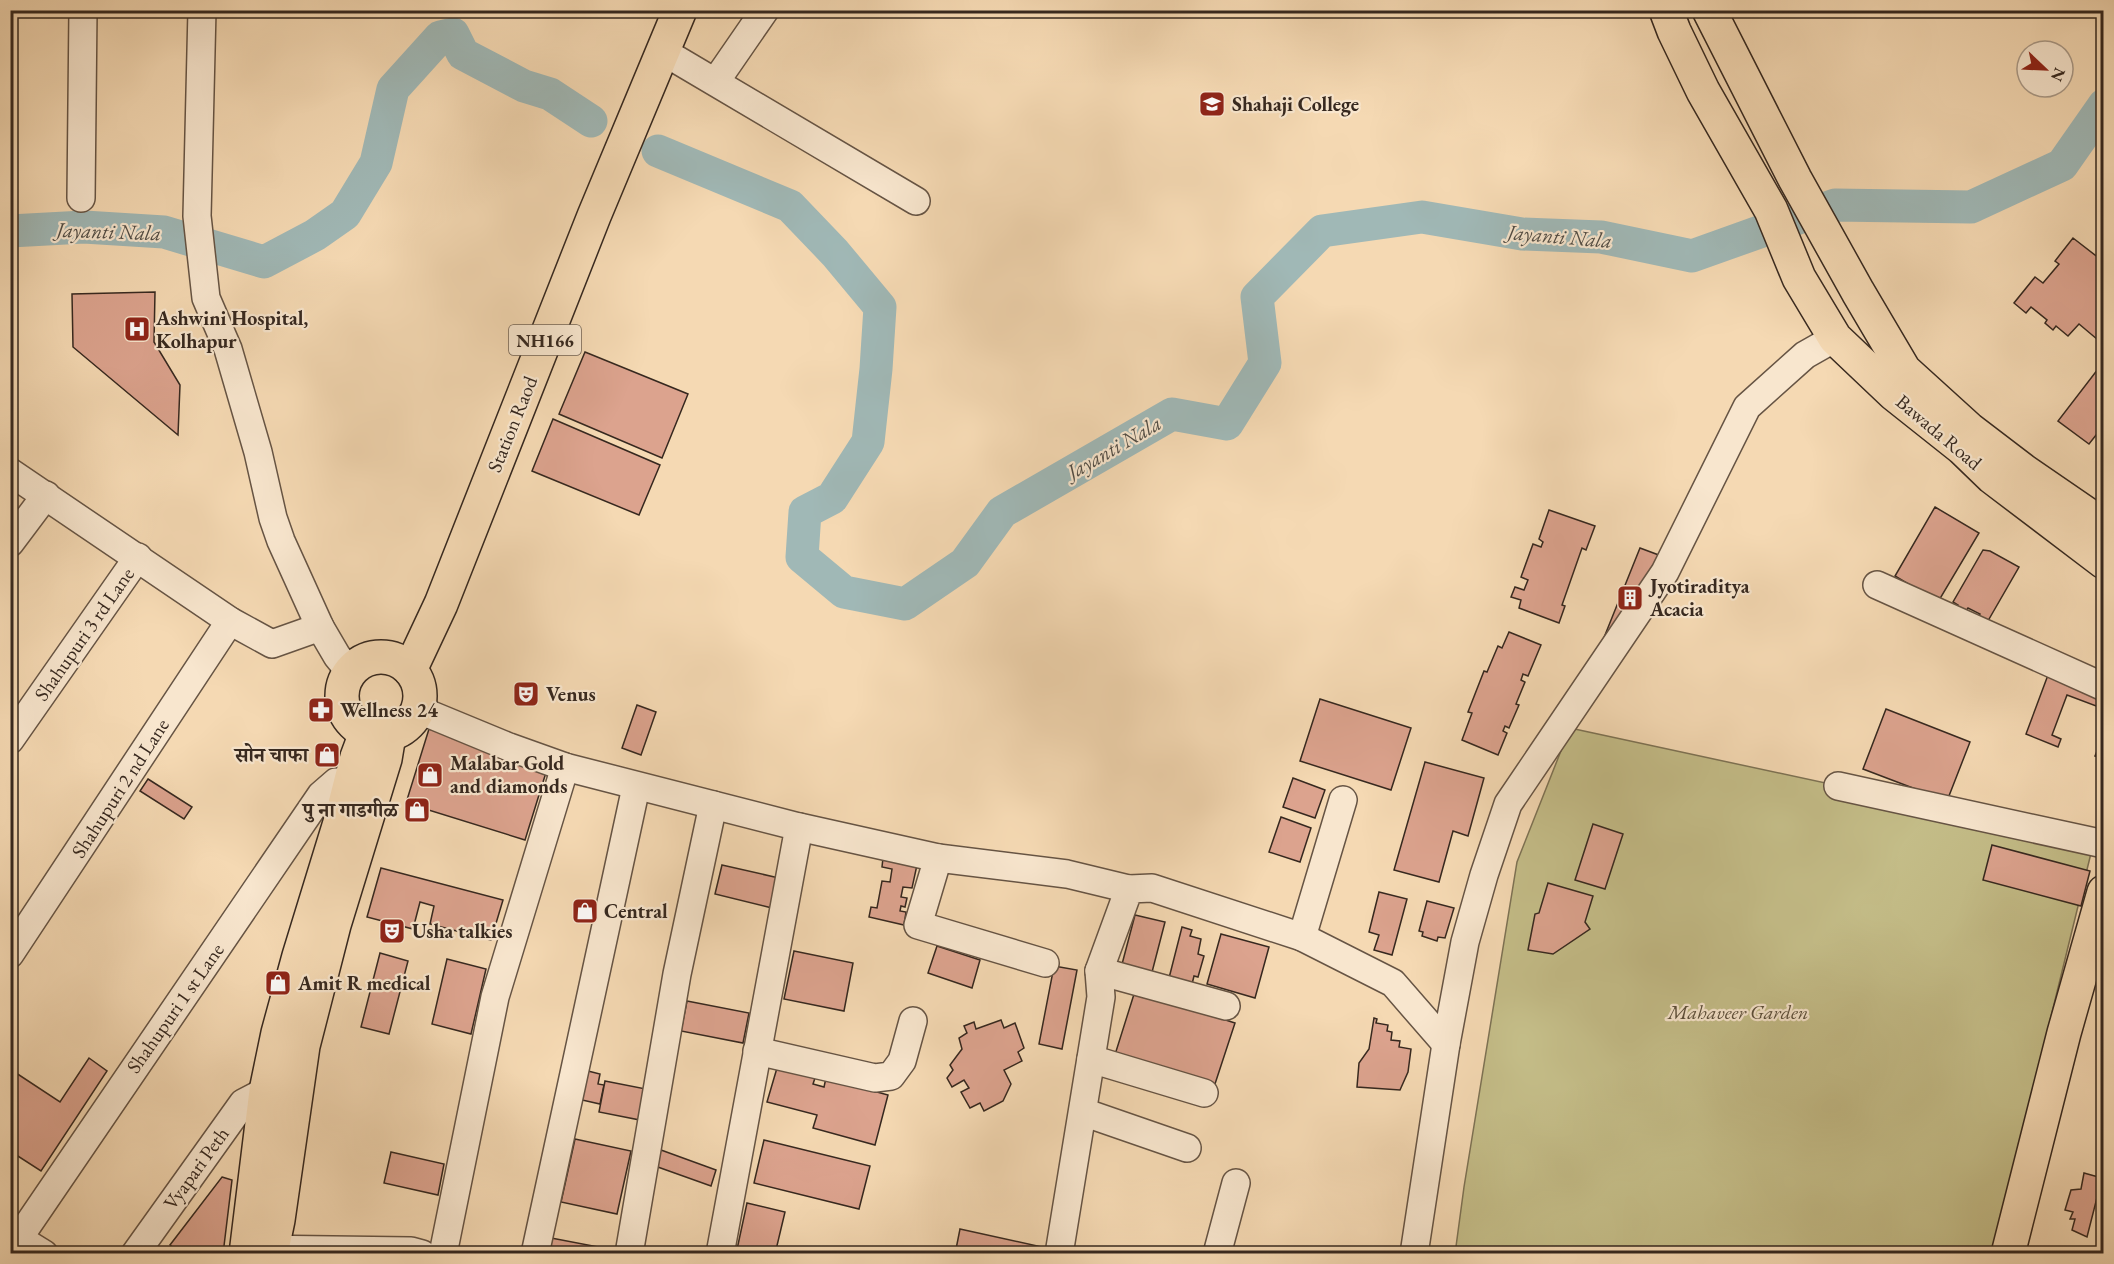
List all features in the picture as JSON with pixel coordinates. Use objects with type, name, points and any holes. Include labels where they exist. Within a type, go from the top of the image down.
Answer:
[{"type":"main road","name":"NH166","points":[[404,666],[659,10]]},
{"type":"main road","name":"Station Raod","points":[[404,666],[441,604],[594,216],[680,10]]},
{"type":"main road","name":"Bawada Road","points":[[1666,10],[1698,81],[1771,210],[1799,278],[1834,338],[1894,394],[1962,448],[1992,477],[2103,562]]},
{"type":"main road","points":[[1709,10],[1795,179],[1904,370],[1969,429],[2103,526]]},
{"type":"main road","points":[[259,1252],[278,1220],[303,1046],[334,925],[385,759],[368,729],[344,711],[342,691],[350,672],[358,664],[376,657],[404,666],[417,681],[420,694],[417,709],[411,721],[404,728],[368,729]]},
{"type":"main road","points":[[259,1252],[266,1091],[278,1033],[352,782],[357,758],[368,729]]},
{"type":"main road","points":[[2008,1254],[2064,1033],[2103,892]]},
{"type":"main road","points":[[2021,1254],[2075,1036],[2103,936]]},
{"type":"street","points":[[81,198],[83,10]]},
{"type":"street","points":[[202,10],[197,216],[206,298],[228,349],[281,541],[320,627],[337,656],[350,672]]},
{"type":"street","points":[[716,81],[765,10]]},
{"type":"street","points":[[664,52],[916,201]]},
{"type":"street","points":[[1414,1254],[1446,1044],[1465,942],[1508,804],[1665,572],[1747,407],[1805,355],[1834,338]]},
{"type":"street","points":[[10,471],[230,621],[272,644],[320,627]]},
{"type":"street","points":[[10,543],[46,495]]},
{"type":"street","name":"Shahupuri 3 rd Lane","points":[[10,740],[138,557]]},
{"type":"street","points":[[1877,585],[2103,687]]},
{"type":"street","name":"Shahupuri 2 nd Lane","points":[[10,954],[230,621]]},
{"type":"street","points":[[417,709],[565,767],[798,827],[938,858],[1066,874],[1129,889],[1152,888],[1302,937],[1393,983],[1446,1044]]},
{"type":"street","points":[[443,1254],[495,997],[565,767]]},
{"type":"street","name":"Shahupuri 1 st Lane","points":[[13,1241],[321,795],[336,782],[352,782]]},
{"type":"street","points":[[1838,786],[2103,844]]},
{"type":"street","points":[[535,1254],[636,787]]},
{"type":"street","points":[[1302,937],[1343,800]]},
{"type":"street","points":[[629,1254],[677,974],[713,804]]},
{"type":"street","points":[[720,1254],[798,827]]},
{"type":"street","points":[[938,858],[918,925],[1045,963]]},
{"type":"street","points":[[1059,1254],[1101,997],[1100,971],[1129,889]]},
{"type":"street","points":[[1100,971],[1226,1006]]},
{"type":"street","points":[[757,1051],[875,1078],[891,1076],[902,1061],[913,1021]]},
{"type":"street","points":[[1091,1059],[1204,1093]]},
{"type":"street","name":"Vyapari Peth","points":[[135,1254],[243,1103],[266,1091]]},
{"type":"street","points":[[1083,1112],[1187,1148]]},
{"type":"street","points":[[1217,1254],[1236,1183]]},
{"type":"street","points":[[13,1241],[44,1254]]},
{"type":"street","points":[[259,1252],[411,1251],[422,1254]]},
{"type":"green space","name":"Mahaveer Garden","points":[[1570,728],[2094,841],[1993,1253],[1455,1254],[1517,862]]},
{"type":"building","points":[[2073,238],[2104,262],[2104,345],[2079,324],[2068,336],[2056,326],[2053,330],[2045,323],[2047,320],[2031,307],[2026,313],[2014,303],[2035,277],[2043,283],[2059,264],[2055,261]]},
{"type":"building","points":[[155,292],[154,342],[180,385],[178,435],[73,347],[72,294]]},
{"type":"building","points":[[585,352],[688,394],[662,458],[559,414]]},
{"type":"building","points":[[2098,369],[2104,373],[2104,425],[2089,444],[2058,421]]},
{"type":"building","points":[[553,419],[660,465],[639,515],[532,471]]},
{"type":"building","points":[[1935,507],[1979,533],[1938,602],[1895,576]]},
{"type":"building","points":[[1549,510],[1595,526],[1586,550],[1582,548],[1562,605],[1565,606],[1559,623],[1519,608],[1521,600],[1511,597],[1515,587],[1524,590],[1528,580],[1521,577],[1533,544],[1541,547],[1543,542],[1539,539]]},
{"type":"building","name":"Jyotiraditya Acacia","points":[[1640,548],[1664,557],[1613,643],[1603,640]]},
{"type":"building","points":[[1983,550],[1990,551],[2019,567],[1985,626],[1976,621],[1980,614],[1968,608],[1965,613],[1956,610],[1958,605],[1953,602]]},
{"type":"building","points":[[1509,632],[1541,645],[1528,676],[1523,674],[1521,680],[1525,682],[1516,704],[1519,705],[1509,728],[1505,726],[1503,731],[1507,733],[1498,755],[1462,740],[1472,713],[1468,712],[1484,671],[1487,672],[1498,646],[1502,648]]},
{"type":"building","points":[[2048,675],[2104,696],[2104,709],[2067,695],[2052,735],[2061,739],[2058,747],[2026,734]]},
{"type":"building","points":[[1320,699],[1411,728],[1391,790],[1300,761]]},
{"type":"building","points":[[637,705],[656,712],[641,755],[622,748]]},
{"type":"building","points":[[1886,709],[1970,742],[1947,801],[1863,769]]},
{"type":"building","points":[[429,729],[548,766],[525,840],[406,803]]},
{"type":"building","points":[[2104,734],[2104,759],[2095,756]]},
{"type":"building","points":[[1425,762],[1484,778],[1468,836],[1453,831],[1439,882],[1394,870]]},
{"type":"building","points":[[1293,778],[1325,790],[1315,818],[1283,807]]},
{"type":"building","points":[[148,779],[192,807],[184,819],[140,791]]},
{"type":"building","points":[[1281,817],[1311,828],[1300,862],[1269,852]]},
{"type":"building","points":[[1593,824],[1623,834],[1605,889],[1575,880]]},
{"type":"building","points":[[1992,845],[2090,871],[2081,906],[1983,880]]},
{"type":"building","points":[[883,858],[917,865],[912,888],[903,887],[901,897],[907,898],[905,907],[901,906],[900,911],[906,912],[904,925],[869,917],[871,907],[877,908],[882,881],[890,882],[892,869],[882,867]]},
{"type":"building","points":[[722,865],[779,878],[772,908],[715,894]]},
{"type":"building","points":[[381,868],[503,900],[491,940],[430,924],[434,906],[420,902],[413,929],[367,917]]},
{"type":"building","points":[[1548,883],[1593,896],[1585,922],[1590,929],[1553,954],[1528,950],[1535,914],[1539,913]]},
{"type":"building","points":[[1379,892],[1407,899],[1392,955],[1374,950],[1379,935],[1369,932]]},
{"type":"building","points":[[1427,901],[1454,908],[1445,938],[1438,937],[1437,941],[1422,936],[1423,932],[1419,931]]},
{"type":"building","points":[[1135,915],[1165,922],[1151,976],[1121,968]]},
{"type":"building","points":[[1182,927],[1192,930],[1190,936],[1201,939],[1198,954],[1204,956],[1198,977],[1194,976],[1191,988],[1168,982]]},
{"type":"building","points":[[1221,934],[1269,947],[1255,998],[1207,984]]},
{"type":"building","points":[[937,946],[980,960],[972,988],[928,973]]},
{"type":"building","points":[[794,951],[853,963],[844,1011],[784,999]]},
{"type":"building","points":[[380,953],[408,961],[389,1034],[361,1027]]},
{"type":"building","points":[[447,959],[486,969],[471,1034],[432,1024]]},
{"type":"building","points":[[1054,966],[1077,970],[1062,1049],[1039,1044]]},
{"type":"building","points":[[1135,991],[1235,1023],[1212,1093],[1113,1061]]},
{"type":"building","points":[[687,1001],[749,1013],[743,1043],[681,1031]]},
{"type":"building","points":[[1374,1018],[1377,1019],[1376,1023],[1388,1025],[1387,1031],[1392,1032],[1391,1040],[1400,1041],[1399,1047],[1411,1049],[1408,1072],[1400,1090],[1357,1087],[1359,1063],[1369,1049]]},
{"type":"building","points":[[1001,1020],[1004,1028],[1015,1023],[1024,1048],[1018,1052],[1022,1061],[1004,1070],[1011,1084],[1003,1101],[984,1111],[980,1103],[970,1108],[961,1092],[969,1088],[964,1080],[952,1087],[947,1078],[953,1070],[950,1065],[962,1049],[959,1038],[967,1033],[964,1026],[974,1022],[976,1029]]},
{"type":"building","points":[[89,1058],[107,1071],[41,1171],[10,1151],[10,1069],[60,1102]]},
{"type":"building","points":[[777,1068],[815,1078],[813,1084],[824,1087],[826,1078],[888,1095],[875,1145],[813,1128],[817,1115],[767,1102]]},
{"type":"building","points":[[588,1071],[600,1074],[598,1084],[604,1085],[600,1104],[582,1100]]},
{"type":"building","points":[[605,1081],[646,1089],[640,1120],[599,1112]]},
{"type":"building","points":[[575,1139],[631,1151],[617,1214],[561,1202]]},
{"type":"building","points":[[764,1140],[870,1166],[859,1209],[754,1183]]},
{"type":"building","points":[[661,1150],[716,1170],[711,1186],[655,1166]]},
{"type":"building","points":[[391,1152],[444,1164],[438,1195],[384,1183]]},
{"type":"building","points":[[2084,1173],[2102,1178],[2087,1237],[2072,1230],[2075,1219],[2070,1219],[2073,1212],[2065,1210],[2071,1190],[2081,1189]]},
{"type":"building","points":[[222,1177],[232,1180],[223,1254],[181,1254],[170,1245]]},
{"type":"building","points":[[747,1203],[785,1212],[775,1254],[736,1254]]},
{"type":"building","points":[[960,1229],[1042,1247],[1040,1254],[955,1254]]},
{"type":"building","points":[[546,1237],[609,1249],[608,1254],[543,1254]]},
{"type":"waterway","name":"Jayanti Nala","points":[[10,231],[84,227],[164,232],[264,262],[315,235],[345,214],[376,163],[393,89],[440,37],[453,34],[463,54],[524,86],[550,94],[591,121]]},
{"type":"waterway","name":"Jayanti Nala","points":[[658,151],[790,206],[835,253],[880,307],[868,442],[832,498],[805,512],[802,557],[844,592],[905,604],[965,563],[1002,512],[1172,414],[1227,424],[1265,363],[1257,297],[1322,231],[1422,217],[1522,234],[1601,237],[1692,256],[1835,205],[1971,207],[2062,165],[2104,105]]},
{"type":"place","name":"Shahaji College","points":[[1212,104]]},
{"type":"place","name":"Ashwini Hospital, Kolhapur","points":[[137,329]]},
{"type":"place","name":"Jyotiraditya Acacia","points":[[1630,598]]},
{"type":"place","name":"Venus","points":[[526,694]]},
{"type":"place","name":"Wellness 24","points":[[321,710]]},
{"type":"place","name":"सोन चाफा","points":[[327,755]]},
{"type":"place","name":"Malabar Gold and diamonds","points":[[430,775]]},
{"type":"place","name":"पु ना गाडगीळ","points":[[417,810]]},
{"type":"place","name":"Central","points":[[585,911]]},
{"type":"place","name":"Usha talkies","points":[[392,931]]},
{"type":"place","name":"Amit R medical","points":[[278,983]]}]
